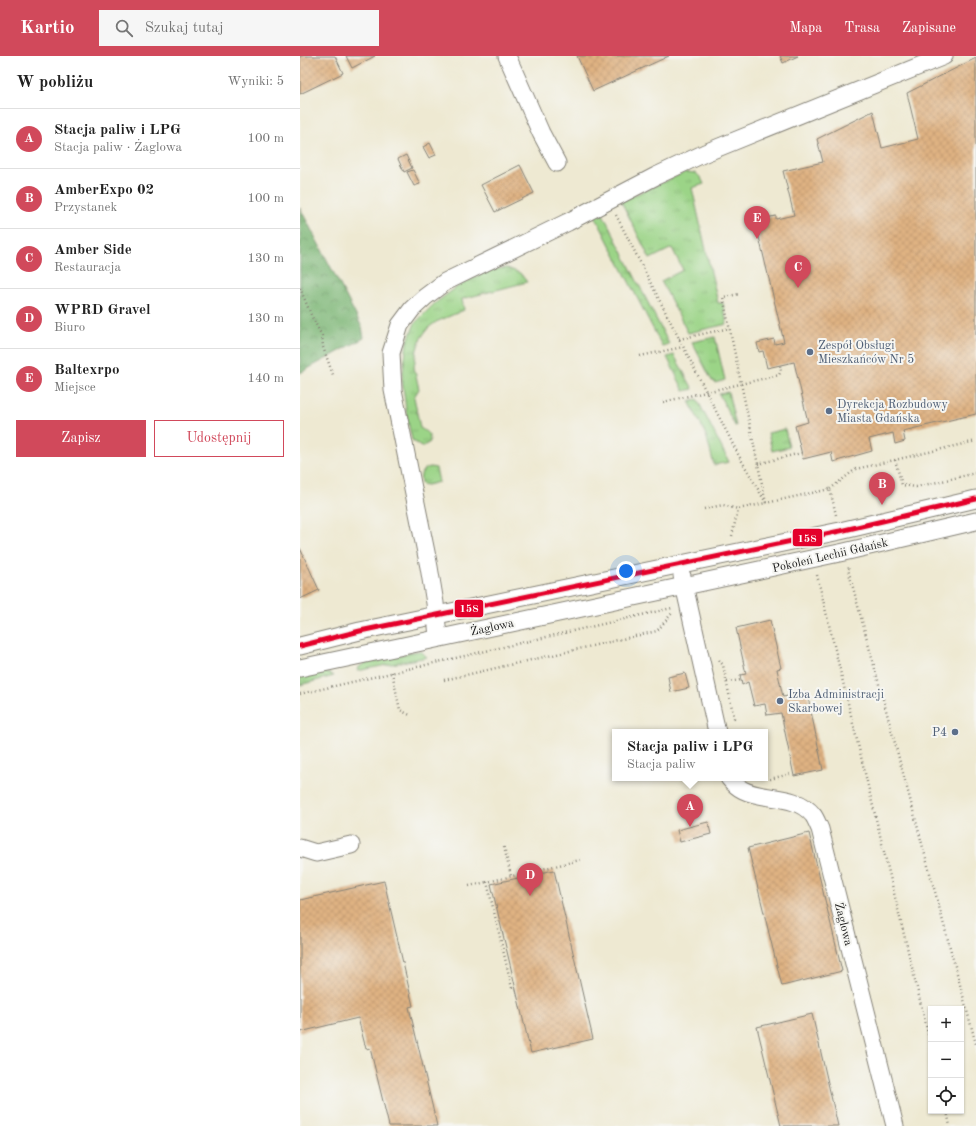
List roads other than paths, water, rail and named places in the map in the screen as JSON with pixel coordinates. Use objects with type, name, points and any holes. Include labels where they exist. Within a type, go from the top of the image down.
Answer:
[{"type":"street","points":[[507,56],[541,133],[557,163]]},
{"type":"street","points":[[438,638],[429,567],[393,390],[391,353],[400,325],[412,309],[445,282],[568,222],[656,176],[705,153],[944,56]]},
{"type":"street","name":"Pokoleń Lechii Gdańsk","points":[[679,565],[840,531],[976,498]]},
{"type":"street","name":"Pokoleń Lechii Gdańsk","points":[[684,587],[976,521]]},
{"type":"street","points":[[679,565],[716,729]]},
{"type":"street","name":"Żaglowa","points":[[300,646],[360,631],[679,565]]},
{"type":"street","name":"Żaglowa","points":[[300,668],[684,587]]},
{"type":"street","name":"Żaglowa","points":[[725,782],[745,791],[784,798],[805,808],[813,815],[820,829],[895,1126]]},
{"type":"street","points":[[300,848],[316,853],[351,845]]},
{"type":"place","name":"Baltexrpo","points":[[757,239]]},
{"type":"place","name":"Amber Side","points":[[798,288]]},
{"type":"place","name":"Zespół Obsługi Mieszkańców Nr 5","points":[[810,352]]},
{"type":"place","name":"Dyrekcja Rozbudowy Miasta Gdańska","points":[[829,411]]},
{"type":"place","name":"AmberExpo 02","points":[[882,505]]},
{"type":"place","name":"Izba Administracji Skarbowej","points":[[780,701]]},
{"type":"place","name":"P4","points":[[955,732]]},
{"type":"place","name":"Stacja paliw i LPG","points":[[690,827]]},
{"type":"place","name":"WPRD Gravel","points":[[530,896]]}]
